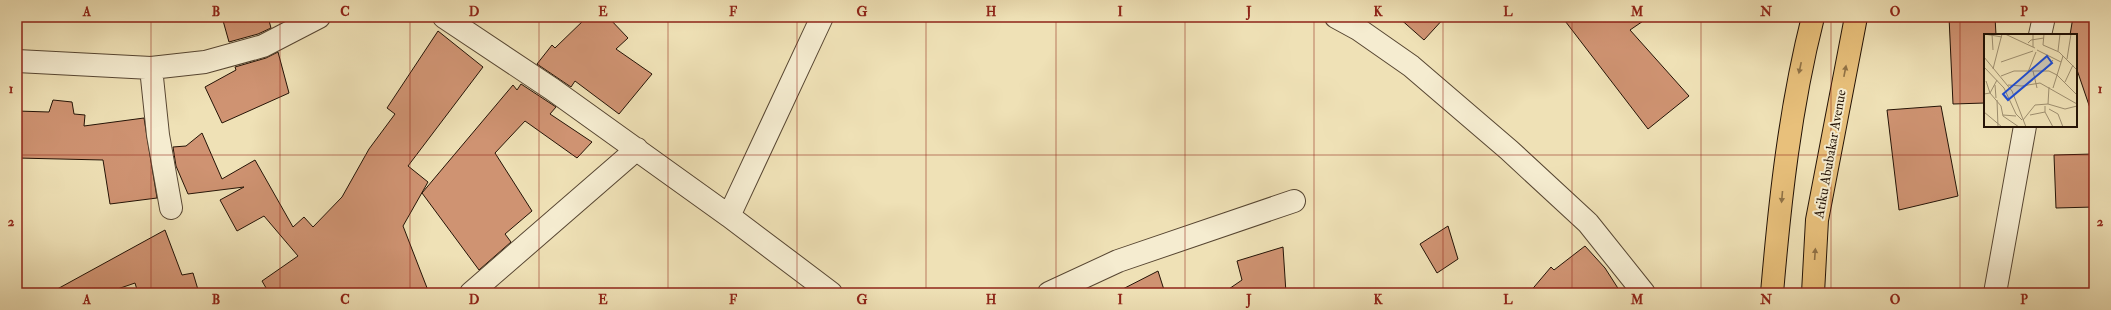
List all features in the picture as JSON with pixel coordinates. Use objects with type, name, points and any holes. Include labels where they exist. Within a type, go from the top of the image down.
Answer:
[{"type":"main road","points":[[1772,293],[1786,151],[1800,67],[1813,17]]},
{"type":"main road","name":"Atiku Abubakar Avenue","points":[[1813,293],[1817,220],[1856,17]]},
{"type":"street","points":[[17,62],[151,68],[205,62],[264,46],[319,17]]},
{"type":"street","points":[[444,17],[552,88],[729,216],[832,293]]},
{"type":"street","points":[[729,216],[822,17]]},
{"type":"street","points":[[1336,17],[1358,28],[1411,66],[1509,150],[1588,223],[1644,293]]},
{"type":"street","points":[[2040,34],[2044,17]]},
{"type":"street","points":[[151,68],[158,135],[170,208]]},
{"type":"street","points":[[1995,293],[2025,127]]},
{"type":"street","points":[[471,293],[637,150]]},
{"type":"street","points":[[1049,293],[1118,261],[1294,201]]},
{"type":"building","points":[[222,17],[268,17],[271,28],[258,34],[229,42]]},
{"type":"building","points":[[587,17],[608,17],[628,38],[616,49],[652,74],[619,114],[575,81],[571,87],[537,64],[552,45],[555,48]]},
{"type":"building","points":[[1398,17],[1445,17],[1424,40]]},
{"type":"building","points":[[1562,17],[1649,17],[1630,30],[1689,96],[1648,129]]},
{"type":"building","points":[[1949,17],[1995,17],[1996,34],[1984,34],[1984,103],[1953,104]]},
{"type":"building","points":[[2073,17],[2094,17],[2094,110],[2091,111],[2077,70],[2077,34],[2070,34]]},
{"type":"building","points":[[438,31],[483,67],[408,166],[428,182],[403,226],[429,293],[269,293],[262,281],[298,256],[264,216],[237,231],[220,200],[244,187],[188,194],[176,166],[173,147],[186,146],[202,133],[222,179],[255,160],[293,227],[304,217],[313,227],[342,197],[369,149],[395,114],[387,108]]},
{"type":"building","points":[[278,52],[289,93],[222,123],[205,87],[236,70],[235,67],[266,58]]},
{"type":"building","points":[[521,84],[556,107],[550,114],[592,142],[577,158],[525,121],[495,153],[532,211],[505,234],[511,242],[479,270],[422,193],[513,85],[517,90]]},
{"type":"building","points":[[53,100],[72,102],[74,114],[85,115],[84,126],[144,118],[157,198],[110,204],[103,160],[17,158],[17,111],[49,112]]},
{"type":"building","points":[[1941,106],[1958,196],[1899,210],[1887,110]]},
{"type":"building","points":[[2094,154],[2094,207],[2056,208],[2054,155]]},
{"type":"building","points":[[1448,226],[1458,259],[1437,273],[1420,244]]},
{"type":"building","points":[[165,230],[182,275],[193,273],[199,293],[138,293],[135,283],[106,293],[50,293]]},
{"type":"building","points":[[1585,246],[1605,268],[1621,293],[1529,293],[1551,267],[1554,270]]},
{"type":"building","points":[[1283,247],[1286,293],[1223,293],[1242,280],[1237,261]]},
{"type":"building","points":[[1158,271],[1165,293],[1115,293]]}]
